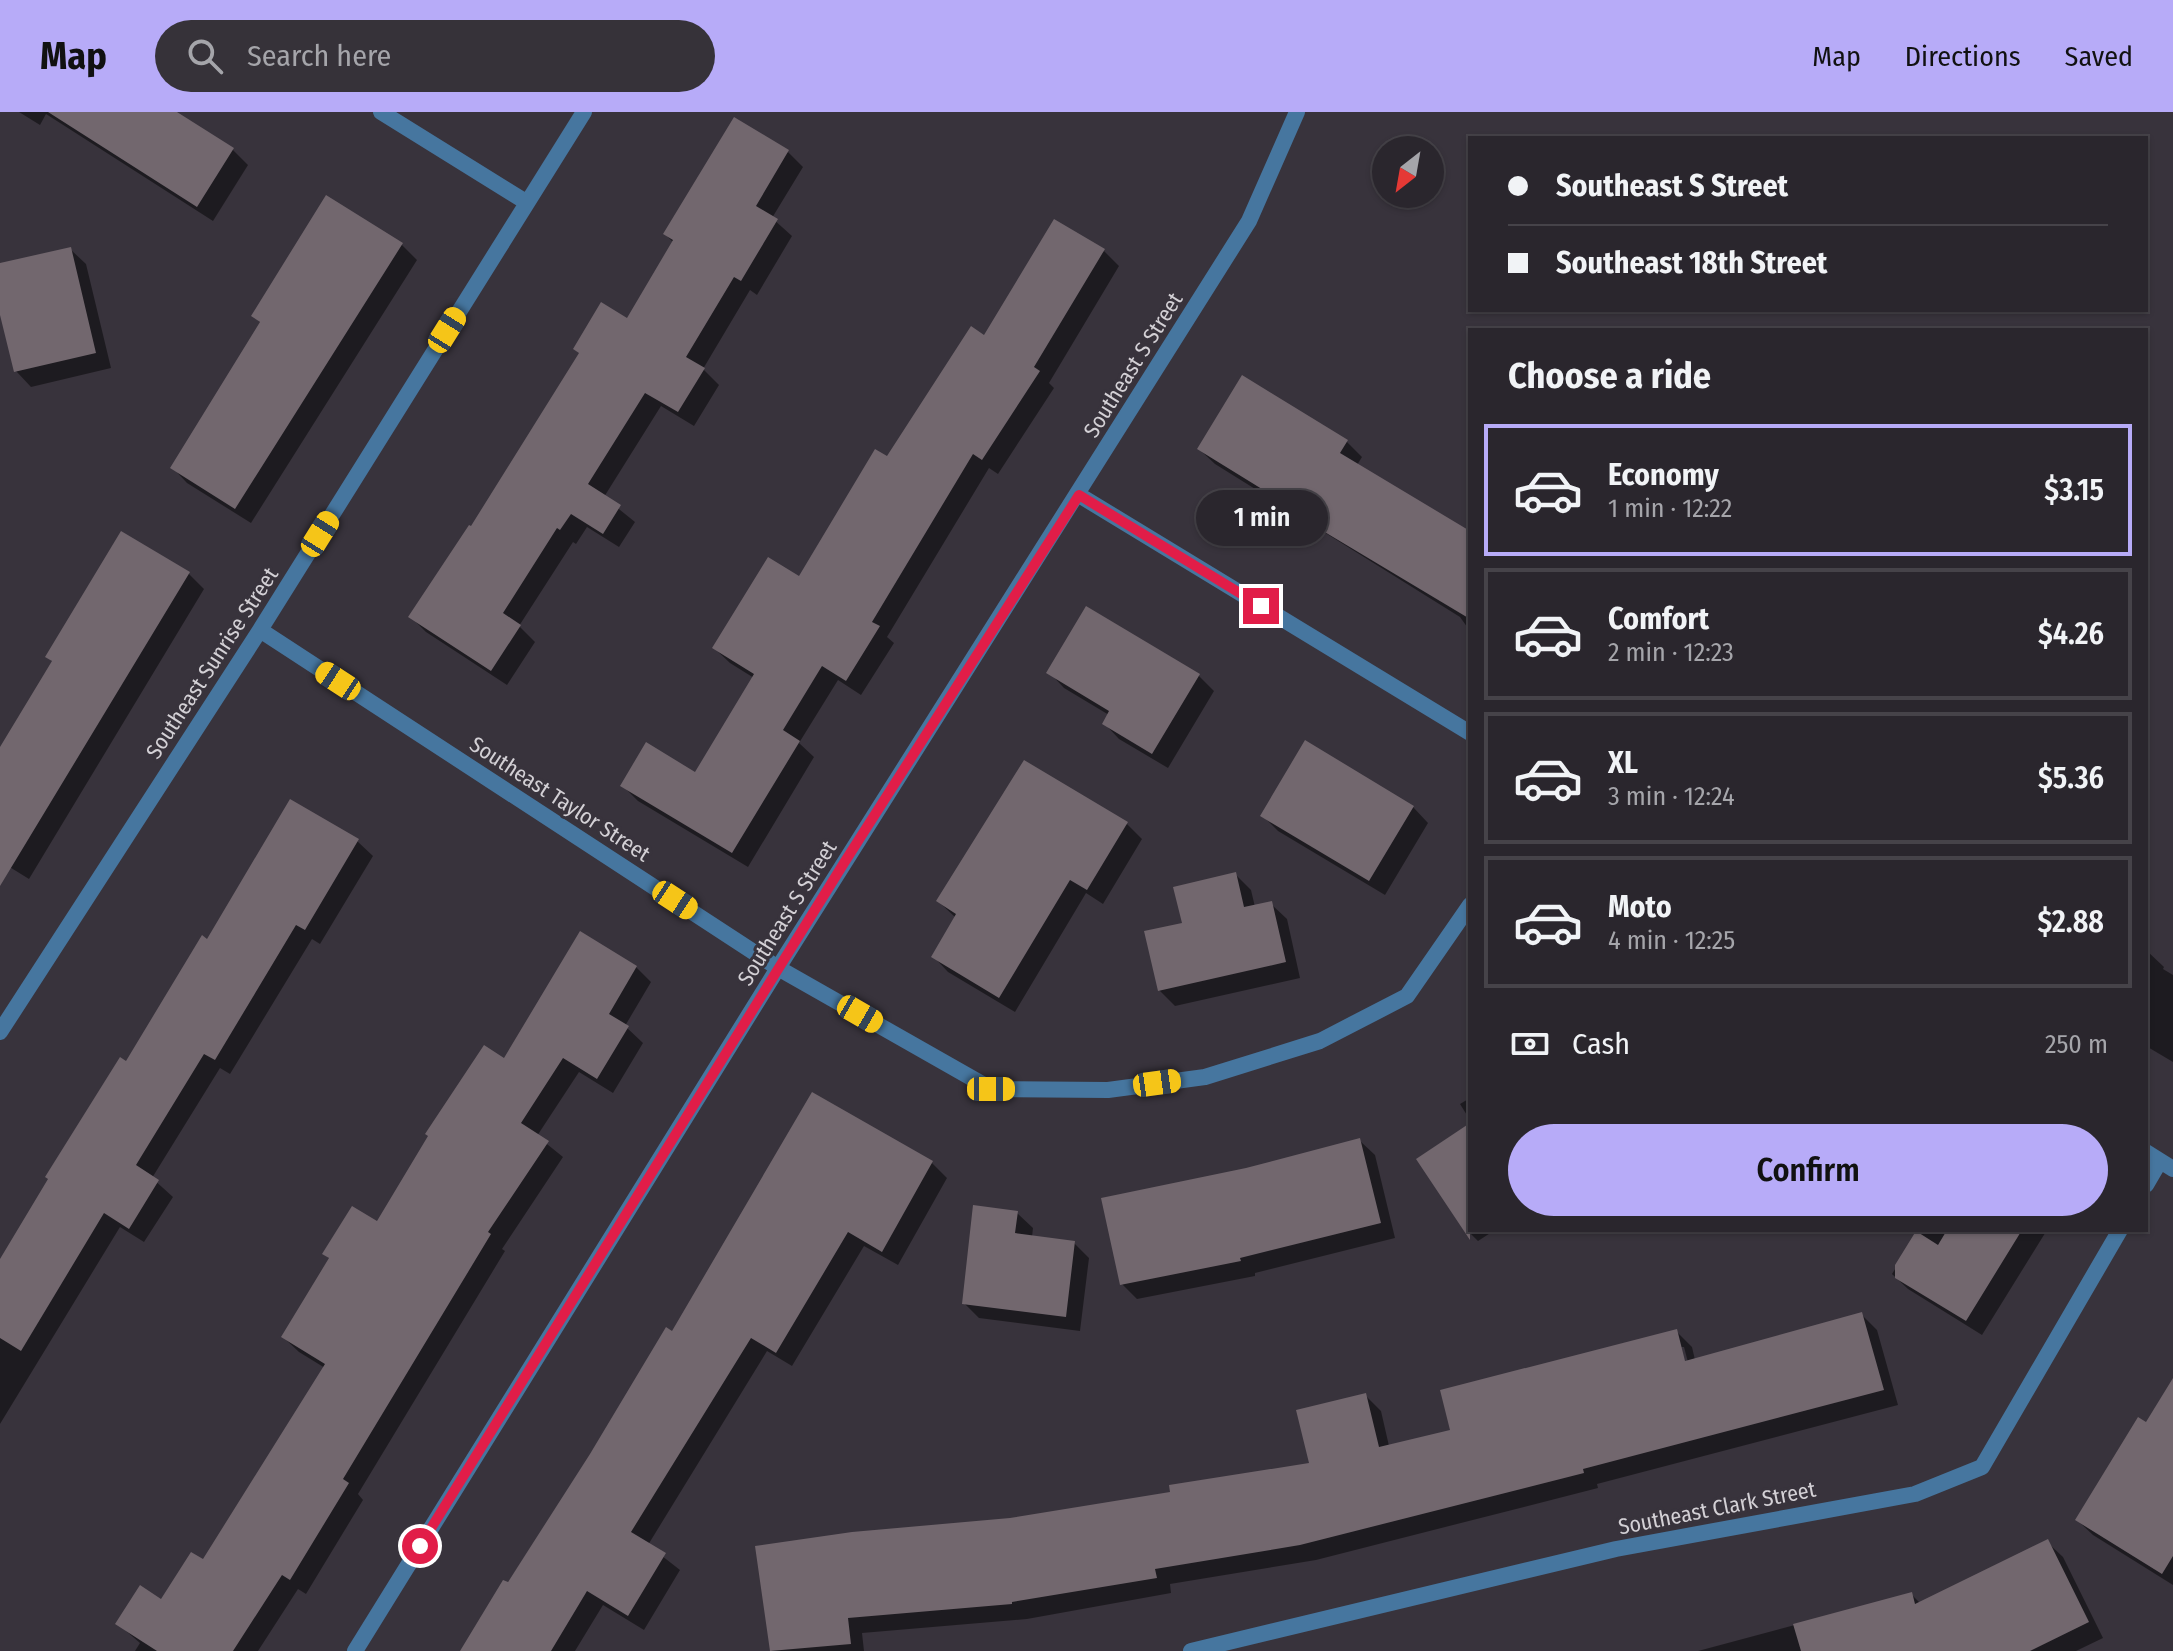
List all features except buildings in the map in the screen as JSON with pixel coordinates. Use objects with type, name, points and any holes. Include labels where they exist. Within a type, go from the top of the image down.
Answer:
[{"type":"street","points":[[381,112],[526,202]]},
{"type":"street","name":"Southeast Sunrise Street","points":[[0,1032],[260,630],[584,112]]},
{"type":"street","name":"Southeast S Street","points":[[355,1651],[778,968],[1249,221],[1297,112]]},
{"type":"street","points":[[1079,495],[1468,732]]},
{"type":"street","name":"Southeast Taylor Street","points":[[260,630],[778,968],[991,1089],[1108,1090],[1205,1077],[1320,1041],[1407,996],[1468,908]]},
{"type":"street","points":[[2148,1181],[2160,1160]]},
{"type":"street","name":"Southeast Clark Street","points":[[1191,1651],[1616,1549],[1915,1494],[1982,1467],[2119,1232]]},
{"type":"route","points":[[420,1546],[844,863],[1079,495],[1261,606]]}]
